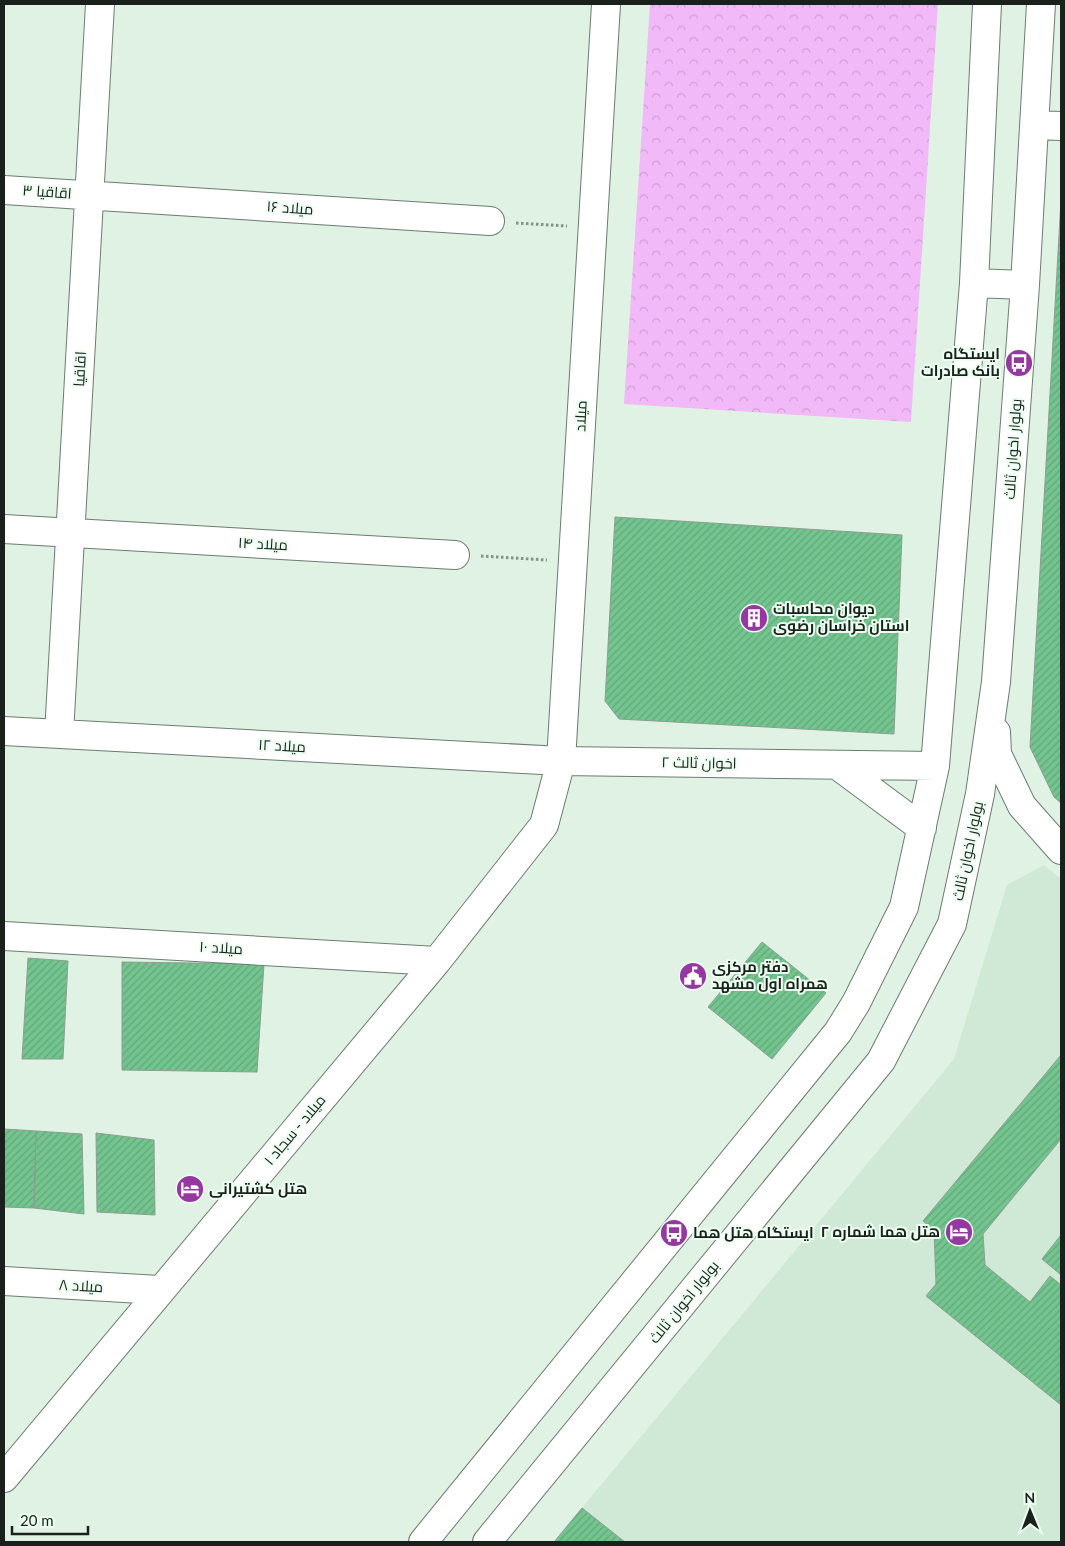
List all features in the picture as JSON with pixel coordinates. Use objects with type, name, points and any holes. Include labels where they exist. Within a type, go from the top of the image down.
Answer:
[{"type":"street","name":"اقاقیا","points":[[59,734],[100,4]]},
{"type":"street","name":"میلاد","points":[[544,825],[561,761],[606,4]]},
{"type":"street","points":[[423,1542],[838,1032],[856,1003],[904,907],[934,766],[974,283],[987,4]]},
{"type":"street","name":"بولوار اخوان ثالث","points":[[487,1542],[881,1061],[952,924],[980,794],[996,682],[1025,285],[1048,126],[1041,4]]},
{"type":"street","name":"اقاقیا ۳","points":[[4,190],[90,195]]},
{"type":"street","name":"میلاد ۱۶","points":[[90,195],[490,221]]},
{"type":"street","points":[[974,283],[1025,285]]},
{"type":"street","name":"میلاد ۱۴","points":[[4,529],[455,555]]},
{"type":"street","points":[[996,682],[997,754],[1022,806],[1061,850]]},
{"type":"street","name":"میلاد ۱۲","points":[[4,731],[561,761]]},
{"type":"street","name":"اخوان ثالث ۲","points":[[561,761],[934,766]]},
{"type":"street","points":[[837,764],[922,828]]},
{"type":"street","name":"میلاد - سجاد ۱","points":[[4,1478],[159,1290],[437,961],[544,825]]},
{"type":"street","name":"میلاد ۱۰","points":[[4,936],[437,961]]},
{"type":"street","name":"میلاد ۸","points":[[4,1281],[159,1290]]},
{"type":"path","points":[[490,221],[592,228]]},
{"type":"path","points":[[455,555],[573,562]]},
{"type":"shaded area","points":[[1044,865],[1061,879],[1061,1542],[622,1542],[581,1509],[954,1059],[1007,885]]},
{"type":"green space","points":[[650,4],[938,4],[911,422],[624,404]]},
{"type":"building","points":[[1061,200],[1061,803],[1054,797],[1030,747]]},
{"type":"building","name":"دیوان محاسبات استان خراسان رضوی","points":[[615,517],[902,535],[894,734],[619,719],[605,701]]},
{"type":"building","points":[[762,942],[826,993],[772,1059],[708,1007]]},
{"type":"building","points":[[28,958],[68,961],[63,1059],[22,1059]]},
{"type":"building","points":[[122,962],[264,964],[257,1072],[122,1070]]},
{"type":"building","name":"هتل هما شماره ۲","points":[[1061,1055],[1061,1139],[983,1234],[985,1265],[1030,1302],[1050,1276],[1061,1285],[1061,1405],[926,1296],[936,1284],[934,1230],[923,1221]]},
{"type":"building","points":[[4,1129],[36,1131],[34,1208],[4,1207]]},
{"type":"building","points":[[36,1131],[82,1134],[84,1214],[34,1208]]},
{"type":"building","points":[[96,1133],[154,1140],[155,1215],[97,1212]]},
{"type":"building","points":[[1061,1235],[1061,1275],[1042,1259]]},
{"type":"building","points":[[582,1508],[625,1542],[554,1542]]},
{"type":"place","name":"ایستگاه بانک صادرات","points":[[1019,363]]},
{"type":"place","name":"دیوان محاسبات استان خراسان رضوی","points":[[754,618]]},
{"type":"place","name":"دفتر مرکزی همراه اول مشهد","points":[[693,976]]},
{"type":"place","name":"هتل کشتیرانی","points":[[190,1189]]},
{"type":"place","name":"هتل هما شماره ۲","points":[[959,1232]]},
{"type":"place","name":"ایستگاه هتل هما","points":[[674,1233]]}]
